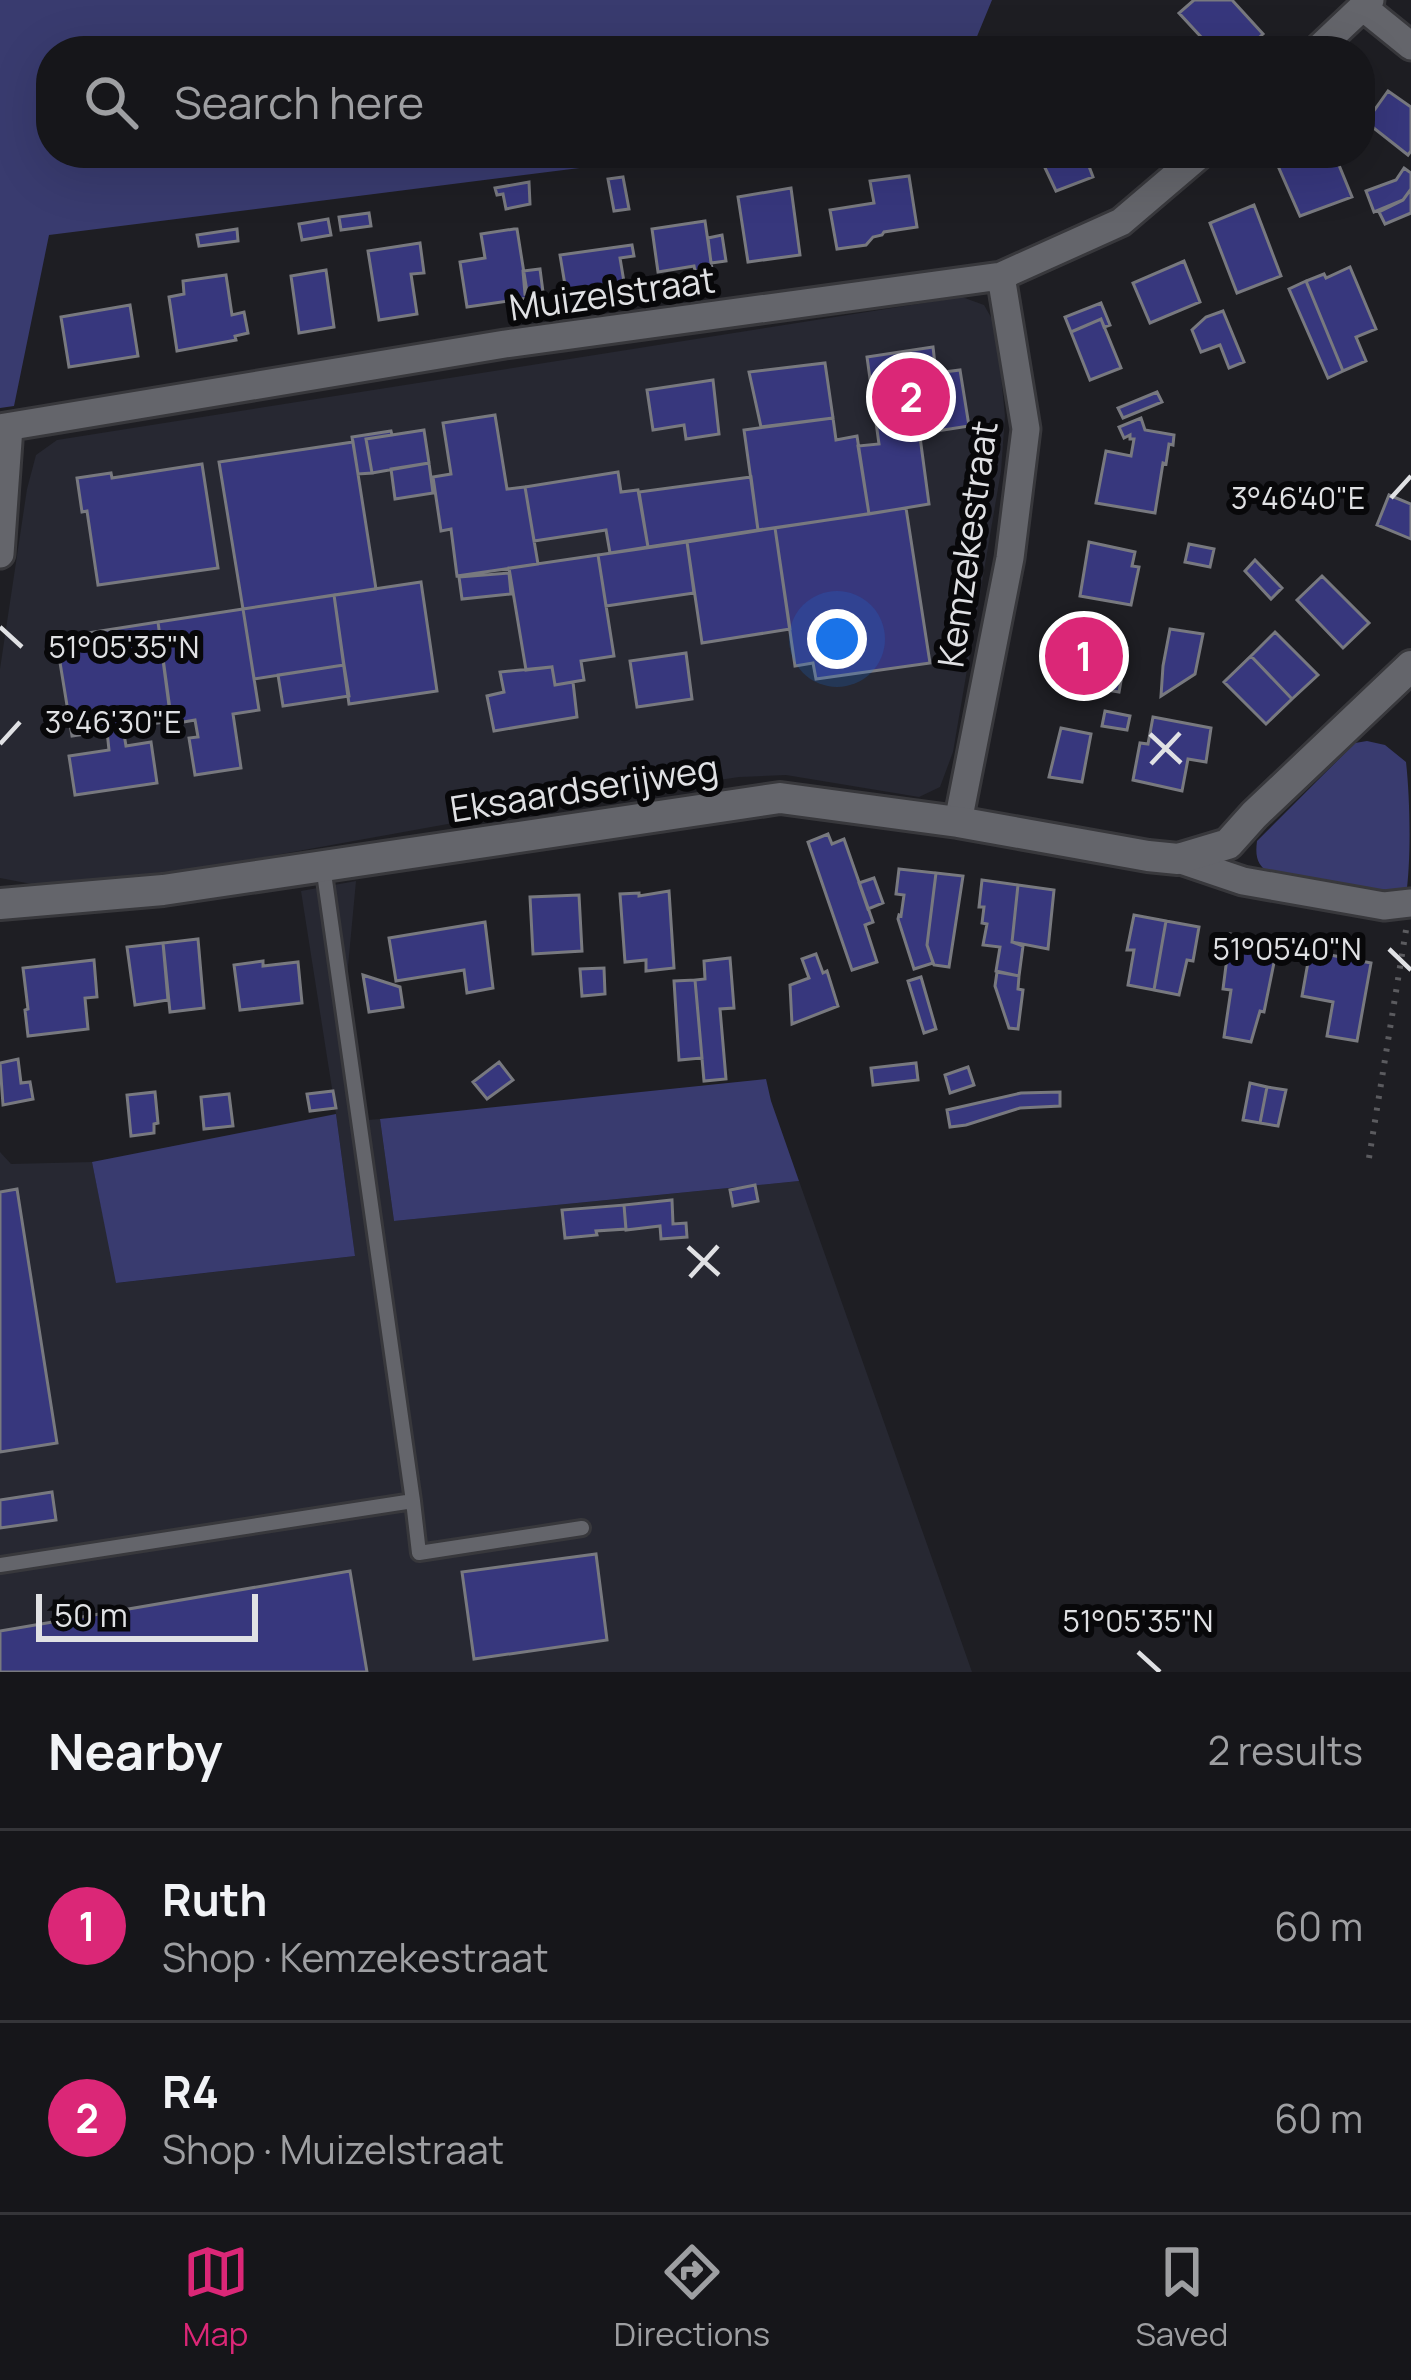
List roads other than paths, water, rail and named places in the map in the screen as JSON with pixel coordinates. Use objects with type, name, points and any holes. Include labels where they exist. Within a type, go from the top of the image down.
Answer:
[{"type":"street","points":[[1332,36],[1367,4],[1411,46]]},
{"type":"street","name":"Muizelstraat","points":[[4,427],[505,344],[1001,276],[1121,222],[1184,168]]},
{"type":"street","name":"Kemzekestraat","points":[[958,822],[1010,558],[1026,429],[1001,276]]},
{"type":"street","points":[[0,554],[4,427]]},
{"type":"street","name":"Eksaardserijweg","points":[[1178,859],[1228,844],[1254,815],[1410,678]]},
{"type":"street","name":"Eksaardserijweg","points":[[0,904],[163,890],[780,798],[1178,859],[1243,881],[1384,906],[1411,903]]},
{"type":"lane","points":[[323,866],[419,1553],[583,1528]]},
{"type":"lane","points":[[0,1565],[412,1501]]},
{"type":"place","name":"R4","points":[[911,397]]},
{"type":"place","name":"Ruth","points":[[1084,656]]}]
